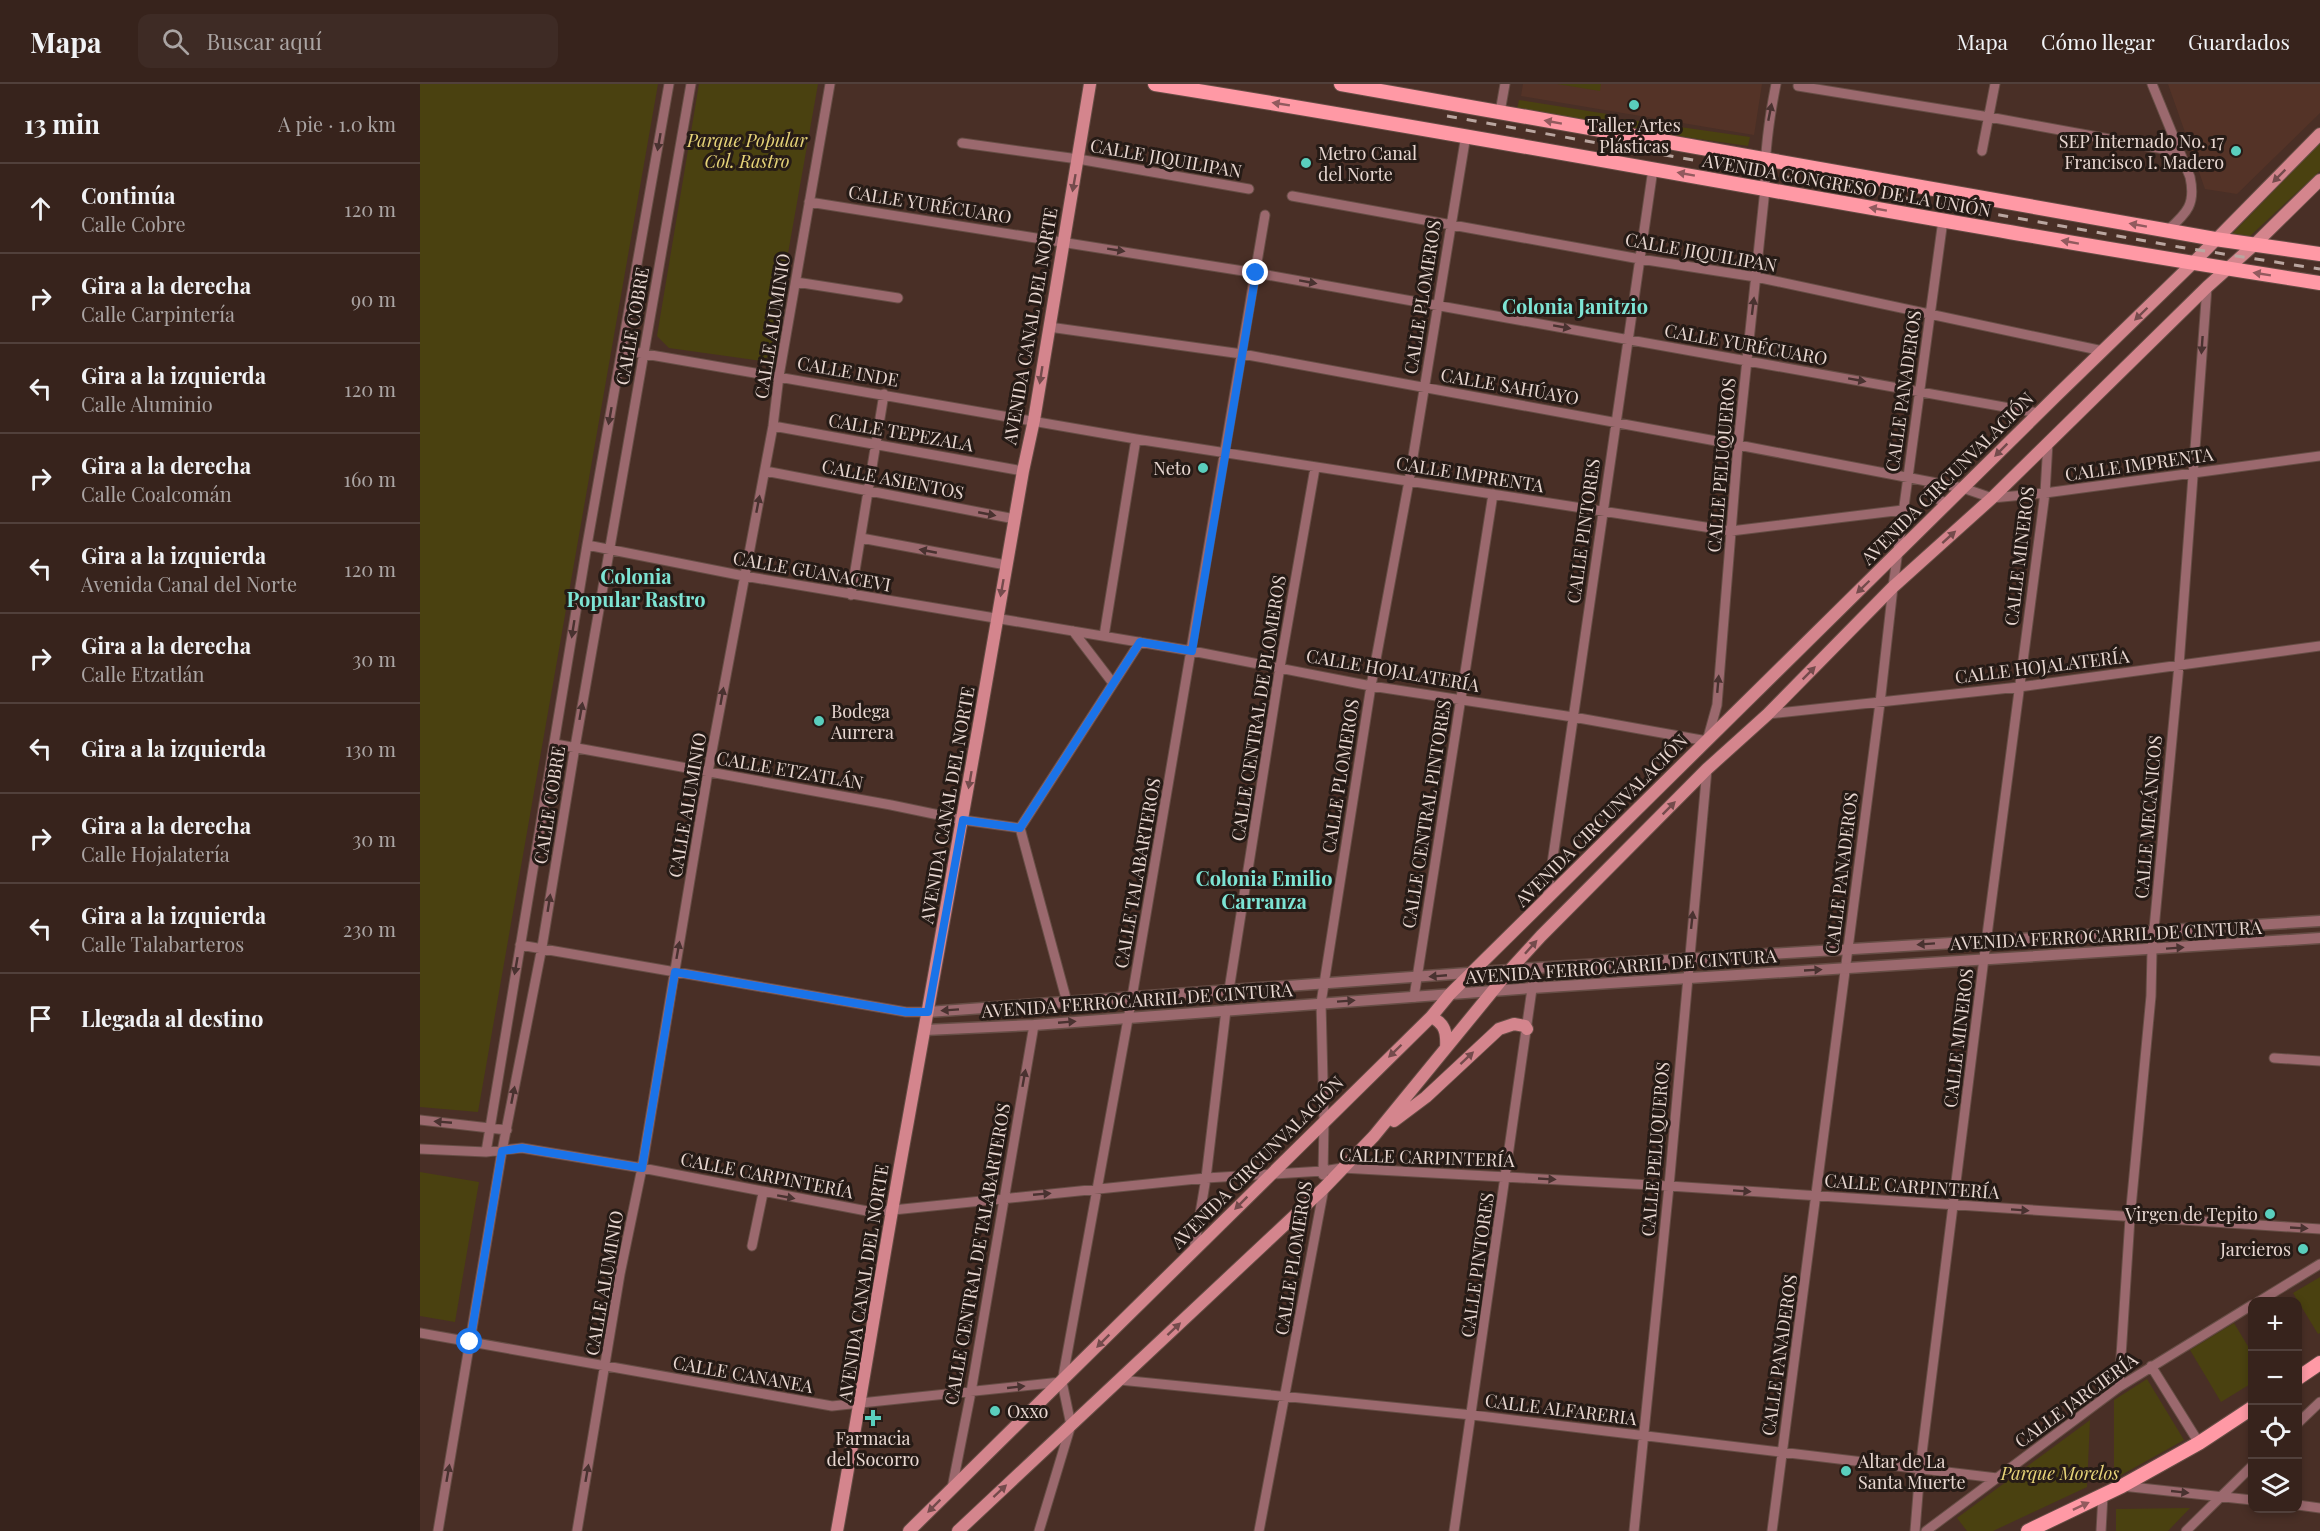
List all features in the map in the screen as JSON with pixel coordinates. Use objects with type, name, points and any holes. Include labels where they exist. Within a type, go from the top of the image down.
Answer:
[{"type":"main road","name":"AVENIDA CANAL DEL NORTE","points":[[837,1531],[1006,565],[1034,420],[1090,84]]},
{"type":"main road","name":"AVENIDA CONGRESO DE LA UNIÓN","points":[[1155,84],[1466,135],[2193,264],[2320,283]]},
{"type":"main road","name":"AVENIDA CONGRESO DE LA UNIÓN","points":[[1341,84],[2215,239],[2320,254]]},
{"type":"main road","name":"AVENIDA CIRCUNVALACIÓN","points":[[909,1531],[1431,1017],[1450,994],[2038,413],[2193,264],[2320,134]]},
{"type":"main road","points":[[958,1531],[1324,1188],[1374,1136],[1509,971],[1541,936],[1707,769],[1768,714],[1893,587],[1992,498],[2207,286],[2254,245],[2320,180]]},
{"type":"main road","points":[[1431,1017],[1439,1021],[1445,1030],[1446,1048]]},
{"type":"main road","points":[[1374,1136],[1426,1097],[1499,1029],[1514,1024],[1525,1026],[1527,1029]]},
{"type":"main road","points":[[2302,1375],[2320,1363]]},
{"type":"main road","points":[[2028,1531],[2121,1486],[2199,1443],[2248,1411]]},
{"type":"street","name":"CALLE COBRE","points":[[486,1152],[587,545],[669,84]]},
{"type":"street","name":"CALLE COBRE","points":[[438,1531],[502,1151],[542,947],[691,84]]},
{"type":"street","name":"CALLE ALUMINIO","points":[[577,1531],[620,1274],[642,1168],[708,772],[773,426],[779,376],[830,84]]},
{"type":"street","points":[[1500,112],[1505,84]]},
{"type":"street","name":"CALLE PELUQUEROS","points":[[1707,741],[1716,705],[1738,444],[1765,189],[1764,160],[1776,84]]},
{"type":"street","points":[[1982,151],[1995,84]]},
{"type":"street","points":[[2152,84],[2190,177],[2193,190],[2192,203],[2184,215],[2168,230]]},
{"type":"street","points":[[1798,86],[1989,117],[2180,152]]},
{"type":"street","name":"CALLE PLOMEROS","points":[[1259,1531],[1324,1188],[1321,1003],[1323,985],[1371,686],[1409,481],[1466,135]]},
{"type":"street","name":"CALLE JIQUILIPAN","points":[[963,143],[1078,159],[1249,189]]},
{"type":"street","name":"CALLE PINTORES","points":[[1547,898],[1653,169]]},
{"type":"street","name":"CALLE JIQUILIPAN","points":[[1292,196],[1640,259],[1756,277],[2103,351]]},
{"type":"street","name":"CALLE YURÉCUARO","points":[[809,202],[1256,273],[2038,413]]},
{"type":"street","name":"CALLE TALABARTEROS","points":[[1039,1531],[1071,1425],[1062,1382],[1132,997],[1265,215]]},
{"type":"street","name":"CALLE PANADEROS","points":[[1772,1531],[1817,1197],[1903,510],[1943,220]]},
{"type":"street","points":[[796,282],[898,298]]},
{"type":"street","name":"CALLE MECÁNICOS","points":[[2119,1387],[2130,1218],[2179,665],[2207,286]]},
{"type":"street","name":"CALLE SAHÚAYO","points":[[1049,327],[1242,354],[1738,444],[1963,488]]},
{"type":"street","name":"CALLE INDE","points":[[622,350],[1034,420]]},
{"type":"street","points":[[851,595],[884,394]]},
{"type":"street","name":"CALLE IMPRENTA","points":[[1034,420],[1315,468],[1731,531],[1903,510]]},
{"type":"street","name":"CALLE TEPEZALA","points":[[773,426],[1023,471]]},
{"type":"street","points":[[1104,636],[1136,439]]},
{"type":"street","name":"CALLE MINEROS","points":[[1915,1531],[1920,1468],[2045,493],[2048,442]]},
{"type":"street","name":"CALLE IMPRENTA","points":[[1963,488],[1992,498],[2320,456]]},
{"type":"street","name":"CALLE CENTRAL DE PLOMEROS","points":[[1229,990],[1280,667],[1315,468]]},
{"type":"street","name":"CALLE ASIENTOS","points":[[765,471],[1015,519]]},
{"type":"street","points":[[1929,482],[1929,494],[1947,504]]},
{"type":"street","name":"CALLE CENTRAL PINTORES","points":[[1414,996],[1493,494]]},
{"type":"street","points":[[861,538],[1006,565]]},
{"type":"street","name":"CALLE GUANACEVI","points":[[587,545],[744,576],[997,618]]},
{"type":"street","name":"CALLE HOJALATERÍA","points":[[997,618],[1280,667],[1371,686],[1573,717],[1707,741]]},
{"type":"street","points":[[1073,631],[1112,682]]},
{"type":"street","points":[[1067,1002],[1020,828],[1112,682],[1140,642]]},
{"type":"street","name":"CALLE HOJALATERÍA","points":[[1768,714],[2019,687],[2320,646]]},
{"type":"street","name":"CALLE ETZATLÁN","points":[[555,744],[963,820],[1020,828]]},
{"type":"street","name":"CALLE PELUQUEROS","points":[[1634,1531],[1669,1186],[1707,769]]},
{"type":"street","name":"AVENIDA FERROCARRIL DE CINTURA","points":[[928,1012],[1535,968],[2320,921]]},
{"type":"street","points":[[2043,937],[2044,955]]},
{"type":"street","name":"AVENIDA FERROCARRIL DE CINTURA","points":[[925,1030],[1034,1025],[1763,972],[2320,938]]},
{"type":"street","points":[[520,945],[906,1012],[928,1012]]},
{"type":"street","points":[[1763,954],[1763,972]]},
{"type":"street","name":"CALLE PINTORES","points":[[1454,1531],[1535,968]]},
{"type":"street","points":[[1194,1249],[1206,1178],[1226,1010]]},
{"type":"street","name":"CALLE CENTRAL DE TALABARTEROS","points":[[952,1488],[1034,1025]]},
{"type":"street","points":[[2274,1058],[2320,1061]]},
{"type":"street","points":[[420,1120],[507,1130]]},
{"type":"street","name":"CALLE CARPINTERÍA","points":[[420,1149],[486,1152],[522,1148],[642,1168],[763,1193],[867,1211],[1206,1178],[1342,1168],[1669,1186],[2320,1229]]},
{"type":"street","points":[[752,1246],[763,1193]]},
{"type":"street","points":[[2267,1297],[2320,1264]]},
{"type":"street","name":"CALLE JARCIERÍA","points":[[1926,1531],[2119,1387],[2248,1308]]},
{"type":"street","name":"CALLE CANANEA","points":[[420,1333],[832,1406],[1062,1382]]},
{"type":"street","points":[[2151,1366],[2199,1443]]},
{"type":"street","name":"CALLE ALFARERIA","points":[[1120,1380],[1472,1415],[1997,1478]]},
{"type":"street","points":[[2302,1419],[2320,1402]]},
{"type":"street","points":[[2186,1531],[2248,1471]]},
{"type":"street","points":[[2121,1486],[2248,1500]]},
{"type":"street","points":[[2101,1531],[2103,1495]]},
{"type":"street","points":[[2302,1506],[2320,1508]]},
{"type":"shaded area","points":[[1523,84],[1762,84],[1754,135],[1521,96]]},
{"type":"shaded area","name":"SEP Internado No. 17 Francisco I. Madero","points":[[2168,84],[2320,84],[2320,113],[2237,194],[2205,189]]},
{"type":"green space","points":[[420,84],[658,84],[478,1112],[420,1107]]},
{"type":"green space","name":"Parque Popular Col. Rastro","points":[[699,84],[818,84],[770,355],[762,361],[669,348],[657,336]]},
{"type":"green space","points":[[1557,84],[1601,84],[1600,91]]},
{"type":"green space","points":[[1519,100],[1607,114],[1606,123],[1517,109]]},
{"type":"green space","points":[[1624,119],[1750,137],[1748,146],[1622,128]]},
{"type":"green space","points":[[2320,143],[2320,171],[2249,237],[2232,234]]},
{"type":"green space","points":[[420,1172],[479,1182],[455,1322],[420,1316]]},
{"type":"green space","points":[[2320,1277],[2320,1333],[2318,1334],[2302,1308],[2302,1297],[2295,1297],[2293,1293]]},
{"type":"green space","points":[[2234,1323],[2248,1346],[2248,1385],[2221,1402],[2190,1350]]},
{"type":"green space","name":"Parque Morelos","points":[[2147,1379],[2184,1440],[2114,1479],[2114,1400]]},
{"type":"green space","name":"Parque Morelos","points":[[2090,1420],[2087,1487],[1993,1531],[1967,1531],[1957,1518]]},
{"type":"green space","points":[[2190,1508],[2168,1531],[2116,1531],[2116,1509]]},
{"type":"railway","points":[[1447,116],[2179,247],[2320,269]]},
{"type":"place","name":"Taller Artes Plásticas","points":[[1634,105]]},
{"type":"place","name":"SEP Internado No. 17 Francisco I. Madero","points":[[2236,151]]},
{"type":"place","name":"Metro Canal del Norte","points":[[1306,163]]},
{"type":"place","name":"Neto","points":[[1203,468]]},
{"type":"place","name":"Bodega Aurrera","points":[[819,721]]},
{"type":"place","name":"Virgen de Tepito","points":[[2270,1214]]},
{"type":"place","name":"Jarcieros","points":[[2303,1249]]},
{"type":"place","name":"Oxxo","points":[[995,1411]]},
{"type":"place","name":"Farmacia del Socorro","points":[[873,1418]]},
{"type":"place","name":"Altar de La Santa Muerte","points":[[1846,1471]]},
{"type":"district","name":"Colonia Janitzio","points":[[1575,305]]},
{"type":"district","name":"Colonia Popular Rastro","points":[[636,586]]},
{"type":"district","name":"Colonia Emilio Carranza","points":[[1264,888]]},
{"type":"route","points":[[470,1342],[502,1151],[522,1148],[642,1168],[675,972],[906,1012],[928,1012],[963,820],[1020,828],[1112,682],[1140,642],[1192,651],[1256,273]]}]
